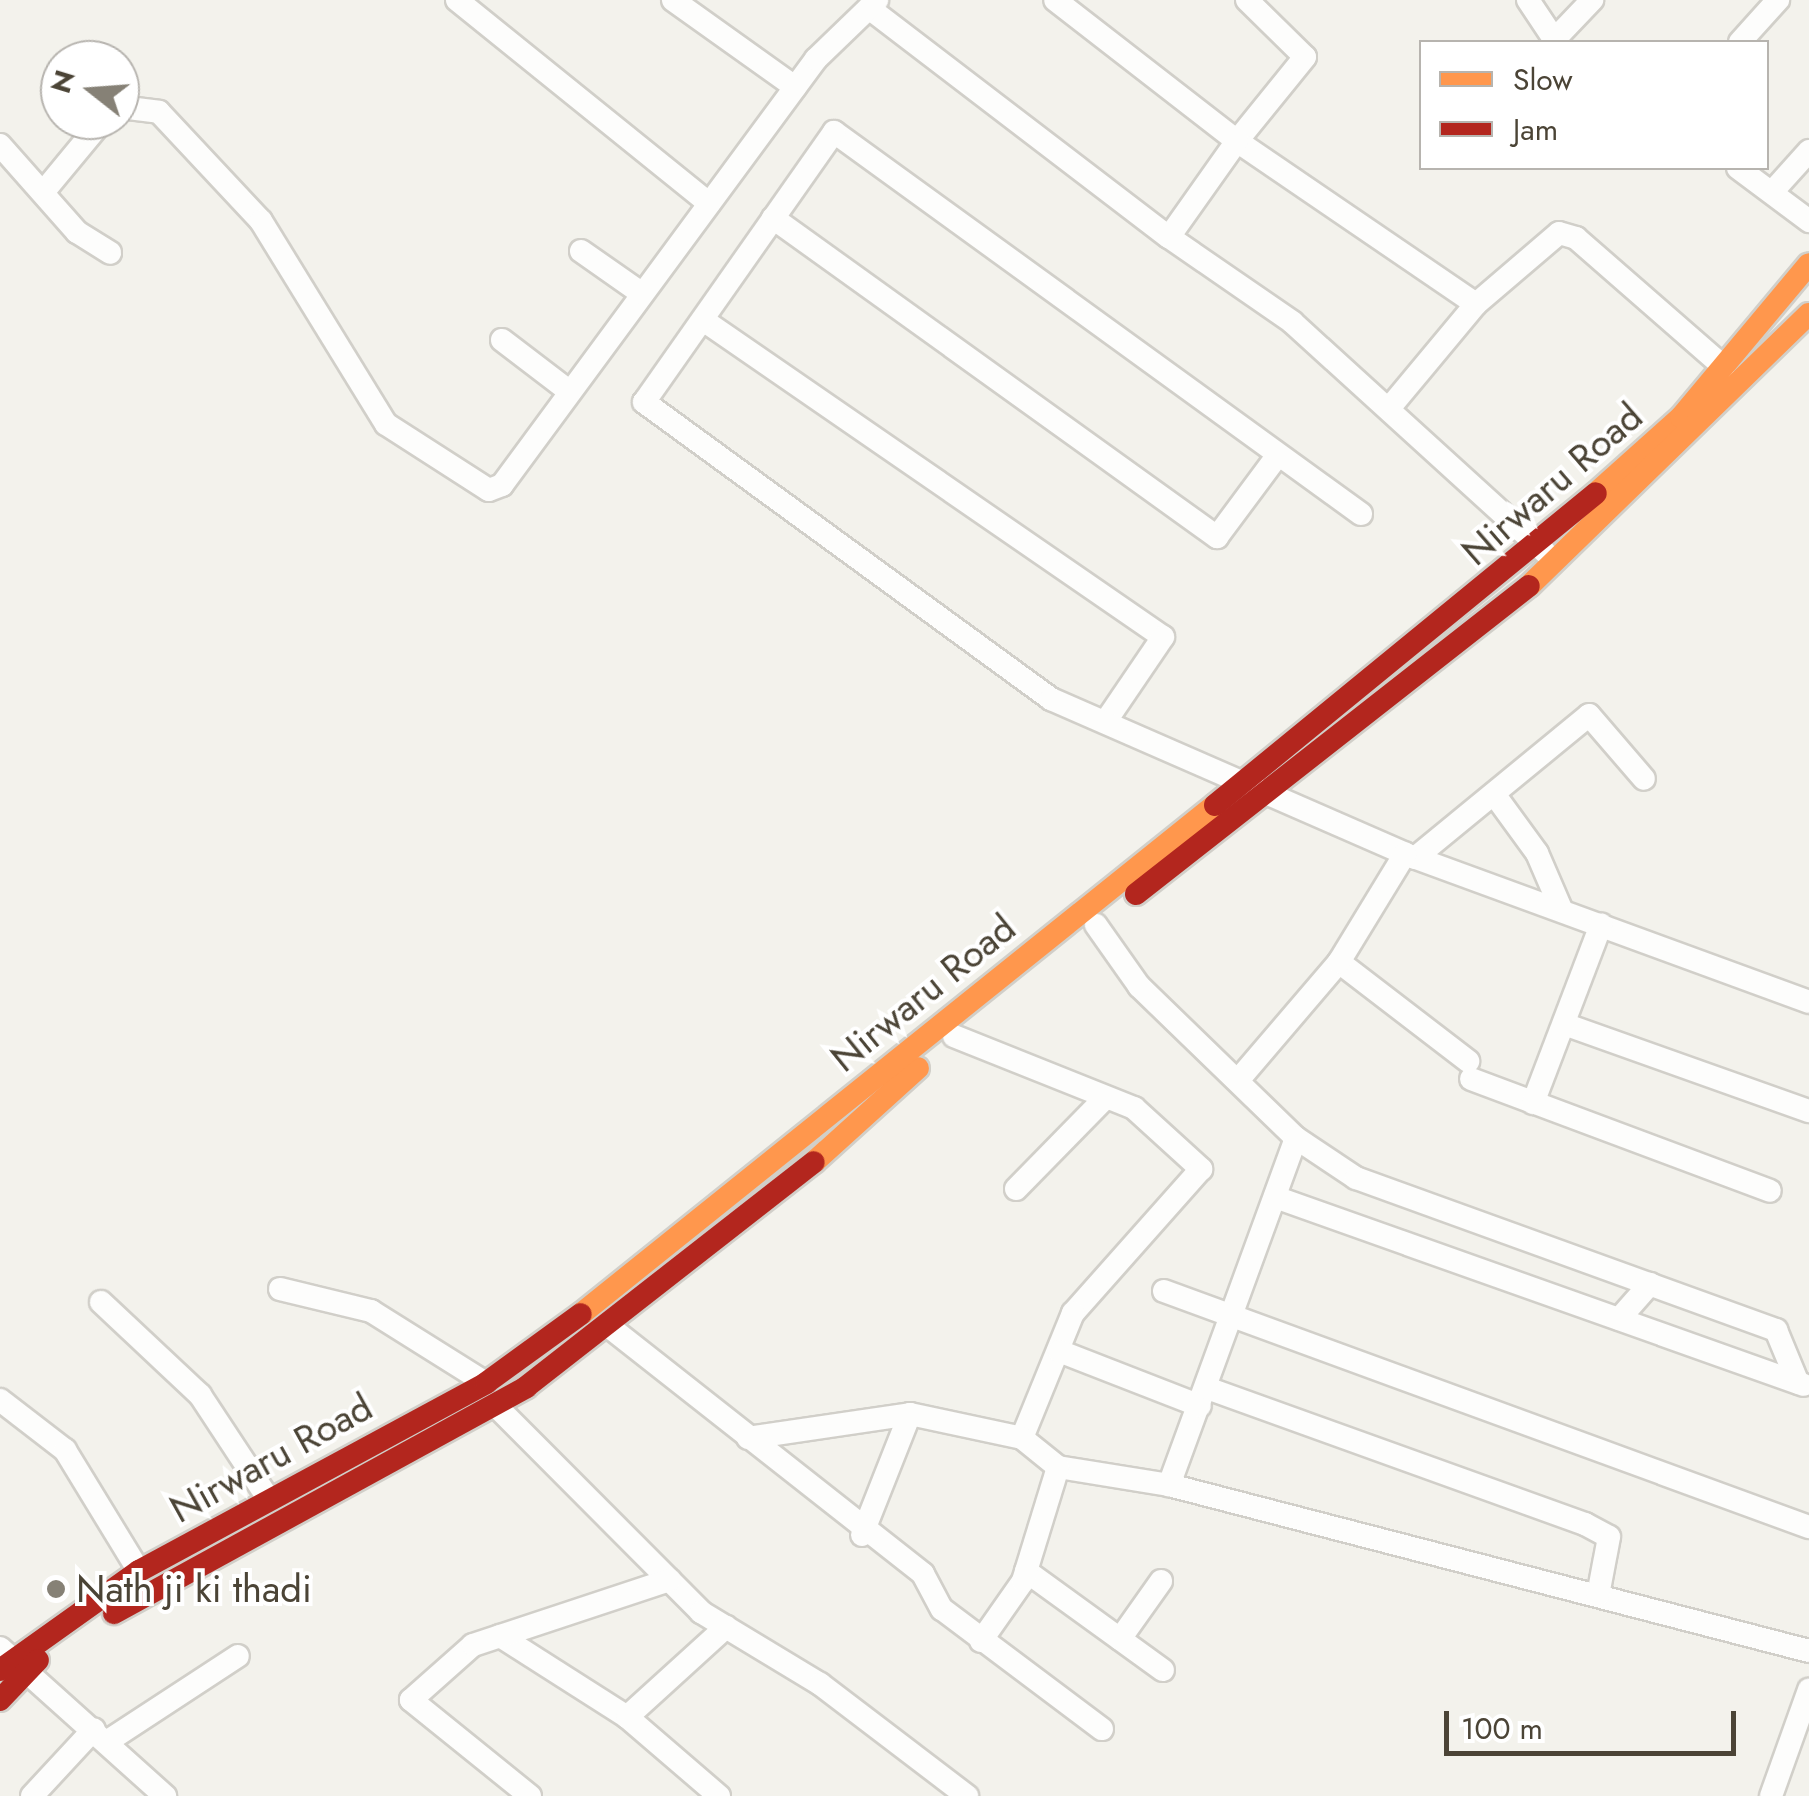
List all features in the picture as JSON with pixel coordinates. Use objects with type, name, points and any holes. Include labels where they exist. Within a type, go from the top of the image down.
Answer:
[{"type":"street","points":[[457,0],[709,203]]},
{"type":"street","points":[[673,0],[795,88]]},
{"type":"street","points":[[1055,0],[1237,141],[1476,304]]},
{"type":"street","points":[[1170,237],[1237,141],[1304,57],[1247,0]]},
{"type":"street","points":[[1528,0],[1553,40]]},
{"type":"street","points":[[1556,40],[1592,0]]},
{"type":"street","points":[[1742,40],[1778,0]]},
{"type":"street","points":[[140,106],[149,105],[262,221],[373,410],[414,448],[476,487],[496,488],[795,88],[873,4],[1391,406],[1557,564]]},
{"type":"street","points":[[1361,514],[834,132],[706,322],[644,402],[888,588],[1050,699],[1108,718],[1274,790],[1410,856],[1809,1002]]},
{"type":"street","points":[[45,190],[86,140]]},
{"type":"street","points":[[1,148],[45,190],[77,232],[110,253]]},
{"type":"street","points":[[1772,191],[1809,151]]},
{"type":"street","points":[[1741,170],[1809,221]]},
{"type":"street","points":[[773,218],[1217,537],[1278,455]]},
{"type":"street","points":[[1391,406],[1476,304],[1559,233],[1576,238],[1724,367]]},
{"type":"street","points":[[581,251],[641,293]]},
{"type":"street","name":"Nirwaru Road","points":[[0,1700],[10,1661],[139,1571],[485,1383],[626,1281],[1538,544],[1724,367],[1809,264]]},
{"type":"street","name":"Nirwaru Road","points":[[10,1661],[152,1590],[497,1405],[607,1325],[805,1170],[954,1036],[1274,790],[1557,564],[1809,314]]},
{"type":"street","points":[[706,322],[1164,637],[1108,718]]},
{"type":"street","points":[[502,340],[569,390]]},
{"type":"street","points":[[1240,1078],[1339,962],[1410,856],[1494,794],[1589,715],[1644,778]]},
{"type":"street","points":[[1494,794],[1537,853],[1562,912]]},
{"type":"street","points":[[1096,924],[1139,986],[1240,1078],[1296,1138],[1356,1178],[1776,1330],[1803,1385]]},
{"type":"street","points":[[1533,1103],[1601,925]]},
{"type":"street","points":[[1339,962],[1469,1070],[1533,1103],[1770,1192]]},
{"type":"street","points":[[1564,1024],[1809,1111]]},
{"type":"street","points":[[954,1036],[1134,1108],[1202,1170],[1073,1313],[1022,1438]]},
{"type":"street","points":[[1016,1189],[1105,1098]]},
{"type":"street","points":[[1169,1484],[1296,1138]]},
{"type":"street","points":[[1275,1197],[1803,1385]]},
{"type":"street","points":[[1618,1319],[1650,1284]]},
{"type":"street","points":[[280,1290],[371,1311],[485,1383],[497,1405],[670,1580],[726,1627],[820,1684],[967,1796]]},
{"type":"street","points":[[1164,1290],[1809,1527]]},
{"type":"street","points":[[101,1302],[200,1395],[268,1498]]},
{"type":"street","points":[[607,1325],[862,1534],[922,1574],[942,1610],[1102,1729]]},
{"type":"street","points":[[1059,1352],[1585,1524],[1609,1538],[1598,1595]]},
{"type":"street","points":[[1,1402],[65,1450],[139,1571]]},
{"type":"street","points":[[748,1438],[910,1414],[1022,1438],[1058,1467],[1169,1484],[1809,1651]]},
{"type":"street","points":[[862,1534],[910,1414]]},
{"type":"street","points":[[981,1641],[1026,1570],[1058,1467]]},
{"type":"street","points":[[1026,1570],[1163,1670]]},
{"type":"street","points":[[530,1796],[411,1700],[473,1645],[670,1580]]},
{"type":"street","points":[[1120,1639],[1161,1581]]},
{"type":"street","points":[[627,1716],[726,1627]]},
{"type":"street","points":[[500,1636],[627,1716],[719,1796]]},
{"type":"street","points":[[32,1796],[101,1735],[238,1656]]},
{"type":"street","points":[[10,1661],[101,1735],[166,1796]]},
{"type":"street","points":[[1771,1796],[1809,1692]]},
{"type":"traffic: slow","points":[[1596,493],[1681,417],[1809,264]]},
{"type":"traffic: slow","points":[[1529,586],[1809,314]]},
{"type":"traffic: slow","points":[[581,1314],[1215,805]]},
{"type":"traffic: slow","points":[[814,1162],[918,1068]]},
{"type":"traffic: jam","points":[[1215,805],[1596,493]]},
{"type":"traffic: jam","points":[[1136,894],[1529,586]]},
{"type":"traffic: jam","points":[[114,1613],[526,1387],[814,1162]]},
{"type":"traffic: jam","points":[[0,1670],[139,1571],[486,1383],[581,1314]]},
{"type":"traffic: jam","points":[[0,1700],[38,1660]]},
{"type":"place","name":"Nath ji ki thadi","points":[[56,1589]]}]
